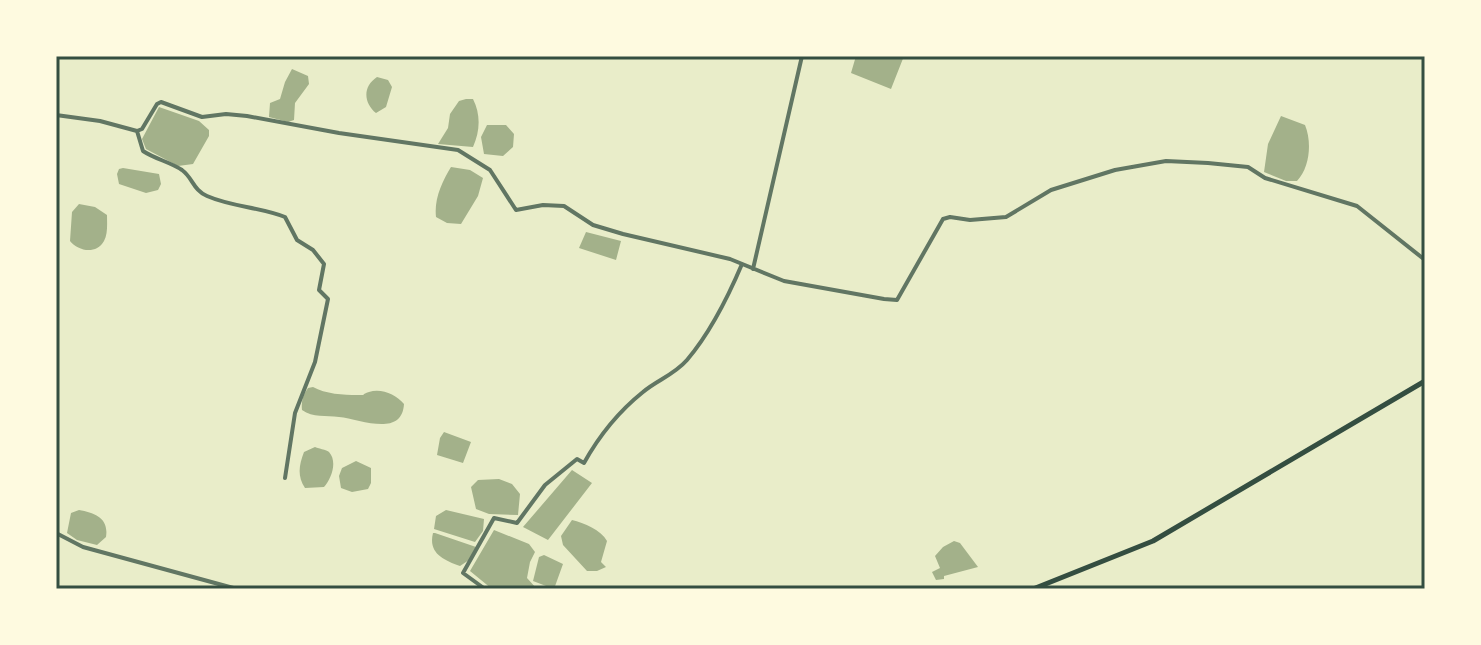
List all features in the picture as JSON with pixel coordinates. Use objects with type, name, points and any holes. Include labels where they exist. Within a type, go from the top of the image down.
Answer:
[{"type":"main road","points":[[1033,589],[1153,541],[1425,381]]},
{"type":"street","points":[[753,269],[802,56]]},
{"type":"street","points":[[56,115],[100,121],[137,131],[142,129],[161,102],[202,117],[226,114],[247,116],[458,150],[490,170],[516,210],[543,205],[564,206],[593,225],[697,250],[784,281],[897,300],[943,219],[1006,217],[1051,190],[1073,182],[1115,170],[1166,161],[1248,167],[1265,178],[1357,206],[1425,260]]},
{"type":"street","points":[[137,131],[143,151],[181,170],[194,188],[205,195],[221,201],[264,208],[285,217],[297,240],[313,250],[324,264],[319,290],[328,299],[315,362],[295,413],[285,478]]},
{"type":"street","points":[[485,589],[463,573],[494,518],[517,523],[545,485],[577,459],[584,463],[607,427],[627,406],[645,390],[669,377],[687,359],[729,294],[742,264]]},
{"type":"street","points":[[56,533],[98,552],[237,589]]},
{"type":"shaded area","points":[[856,56],[904,56],[891,89],[851,73]]},
{"type":"shaded area","points":[[292,69],[308,76],[309,84],[295,103],[294,120],[288,122],[269,117],[270,103],[280,99]]},
{"type":"shaded area","points":[[377,77],[388,80],[392,87],[386,107],[376,113],[366,95],[369,85]]},
{"type":"shaded area","points":[[473,99],[478,117],[473,147],[438,144],[448,128],[450,114],[459,101]]},
{"type":"shaded area","points":[[159,107],[199,121],[209,130],[209,136],[193,164],[178,166],[146,149],[142,139]]},
{"type":"shaded area","points":[[1281,116],[1305,125],[1307,132],[1307,162],[1297,181],[1286,181],[1264,172],[1268,144]]},
{"type":"shaded area","points":[[487,125],[506,125],[514,134],[513,147],[503,156],[484,154],[481,137]]},
{"type":"shaded area","points":[[451,167],[470,170],[483,178],[478,196],[461,224],[447,223],[436,217],[439,191]]},
{"type":"shaded area","points":[[123,168],[159,174],[161,184],[158,190],[146,193],[119,184],[117,174]]},
{"type":"shaded area","points":[[79,204],[95,207],[107,215],[105,238],[101,245],[92,250],[82,249],[70,241],[72,212]]},
{"type":"shaded area","points":[[586,232],[621,241],[616,260],[579,248]]},
{"type":"shaded area","points":[[313,387],[346,395],[384,392],[404,404],[396,421],[388,424],[320,416],[302,410],[306,391]]},
{"type":"shaded area","points":[[444,432],[471,442],[463,463],[437,455]]},
{"type":"shaded area","points":[[315,447],[332,456],[332,470],[324,487],[305,488],[300,475],[301,461],[304,452]]},
{"type":"shaded area","points":[[356,461],[371,468],[371,483],[368,489],[352,492],[341,488],[339,476],[342,468]]},
{"type":"shaded area","points":[[572,470],[592,483],[548,540],[523,527]]},
{"type":"shaded area","points":[[499,479],[512,484],[520,494],[518,515],[489,514],[476,509],[471,487],[478,480]]},
{"type":"shaded area","points":[[79,510],[103,521],[106,537],[97,545],[77,540],[67,533],[71,513]]},
{"type":"shaded area","points":[[446,510],[484,519],[483,531],[475,542],[434,529],[436,516]]},
{"type":"shaded area","points":[[572,520],[592,528],[607,541],[601,562],[606,567],[587,571],[563,545],[561,536]]},
{"type":"shaded area","points":[[494,530],[529,544],[535,552],[527,578],[537,589],[492,589],[470,571]]},
{"type":"shaded area","points":[[433,533],[476,547],[469,560],[460,566],[435,551]]},
{"type":"shaded area","points":[[954,541],[960,543],[978,567],[936,580],[932,572],[940,568],[935,556]]},
{"type":"shaded area","points":[[544,555],[563,564],[554,589],[533,581],[539,557]]}]
